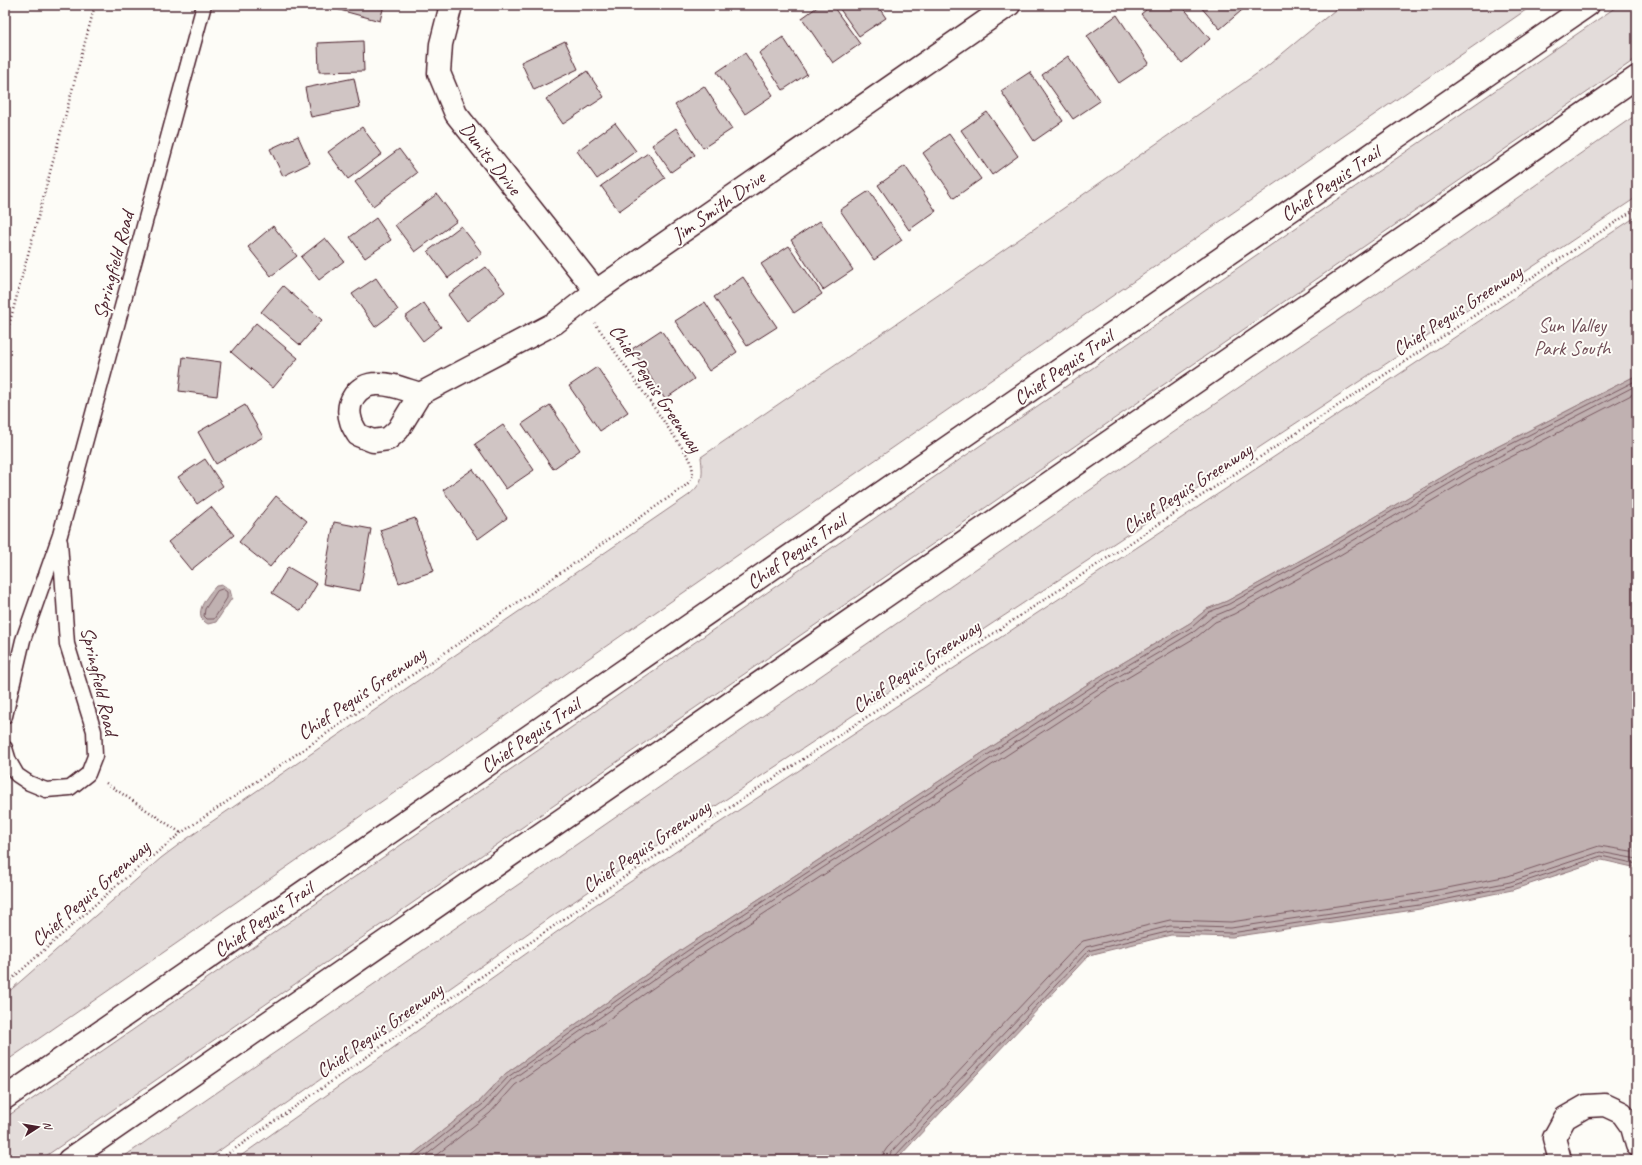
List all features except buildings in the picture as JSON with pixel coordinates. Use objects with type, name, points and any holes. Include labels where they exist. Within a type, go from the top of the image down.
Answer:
[{"type":"main road","name":"Dunits Drive","points":[[451,5],[442,44],[440,73],[456,114],[589,297]]},
{"type":"main road","name":"Jim Smith Drive","points":[[420,394],[555,323],[589,297],[1009,5]]},
{"type":"main road","name":"Chief Peguis Trail","points":[[5,1098],[1588,5]]},
{"type":"main road","points":[[69,1160],[1637,77]]},
{"type":"main road","points":[[1560,1160],[1554,1138],[1565,1118],[1586,1106],[1605,1105],[1622,1113],[1632,1127],[1637,1145]]},
{"type":"main road","points":[[1635,1160],[1637,1155]]},
{"type":"lane","name":"Springfield Road","points":[[5,716],[23,640],[60,535],[204,5]]},
{"type":"lane","name":"Springfield Road","points":[[60,535],[67,644],[94,731],[95,756],[88,774]]},
{"type":"lane","points":[[5,748],[9,761],[17,775],[29,783],[46,790],[70,788],[88,774]]},
{"type":"path","points":[[5,340],[95,5]]},
{"type":"path","name":"Chief Peguis Greenway","points":[[219,1160],[614,884],[1637,208]]},
{"type":"path","name":"Chief Peguis Greenway","points":[[5,985],[116,886],[181,833],[472,635],[684,487],[691,480],[693,472],[690,459],[589,297]]},
{"type":"path","points":[[88,774],[110,785],[181,833]]},
{"type":"green space","points":[[1341,5],[1533,5],[5,1062],[5,995],[161,858],[185,840],[689,495],[700,482],[702,474],[701,457],[972,272],[1265,68]]},
{"type":"green space","points":[[1619,5],[1637,5],[1637,58],[40,1160],[5,1160],[5,1118]]},
{"type":"green space","points":[[1637,114],[1637,197],[690,823],[551,917],[206,1160],[119,1160],[1280,359],[1457,240]]},
{"type":"green space","name":"Sun Valley Park South","points":[[1637,216],[1637,375],[1464,464],[1328,545],[1227,601],[1207,609],[1190,623],[1094,680],[684,948],[505,1074],[480,1101],[406,1160],[235,1160],[592,907]]},
{"type":"water","points":[[1637,375],[1637,868],[1602,860],[1512,890],[1420,909],[1232,937],[1171,935],[1089,955],[896,1160],[406,1160],[480,1101],[505,1074],[684,948],[1094,680],[1190,623],[1207,609],[1227,601],[1328,545],[1464,464]]},
{"type":"water","points":[[223,585],[230,590],[232,598],[216,622],[208,624],[201,616],[202,605],[216,586]]}]
